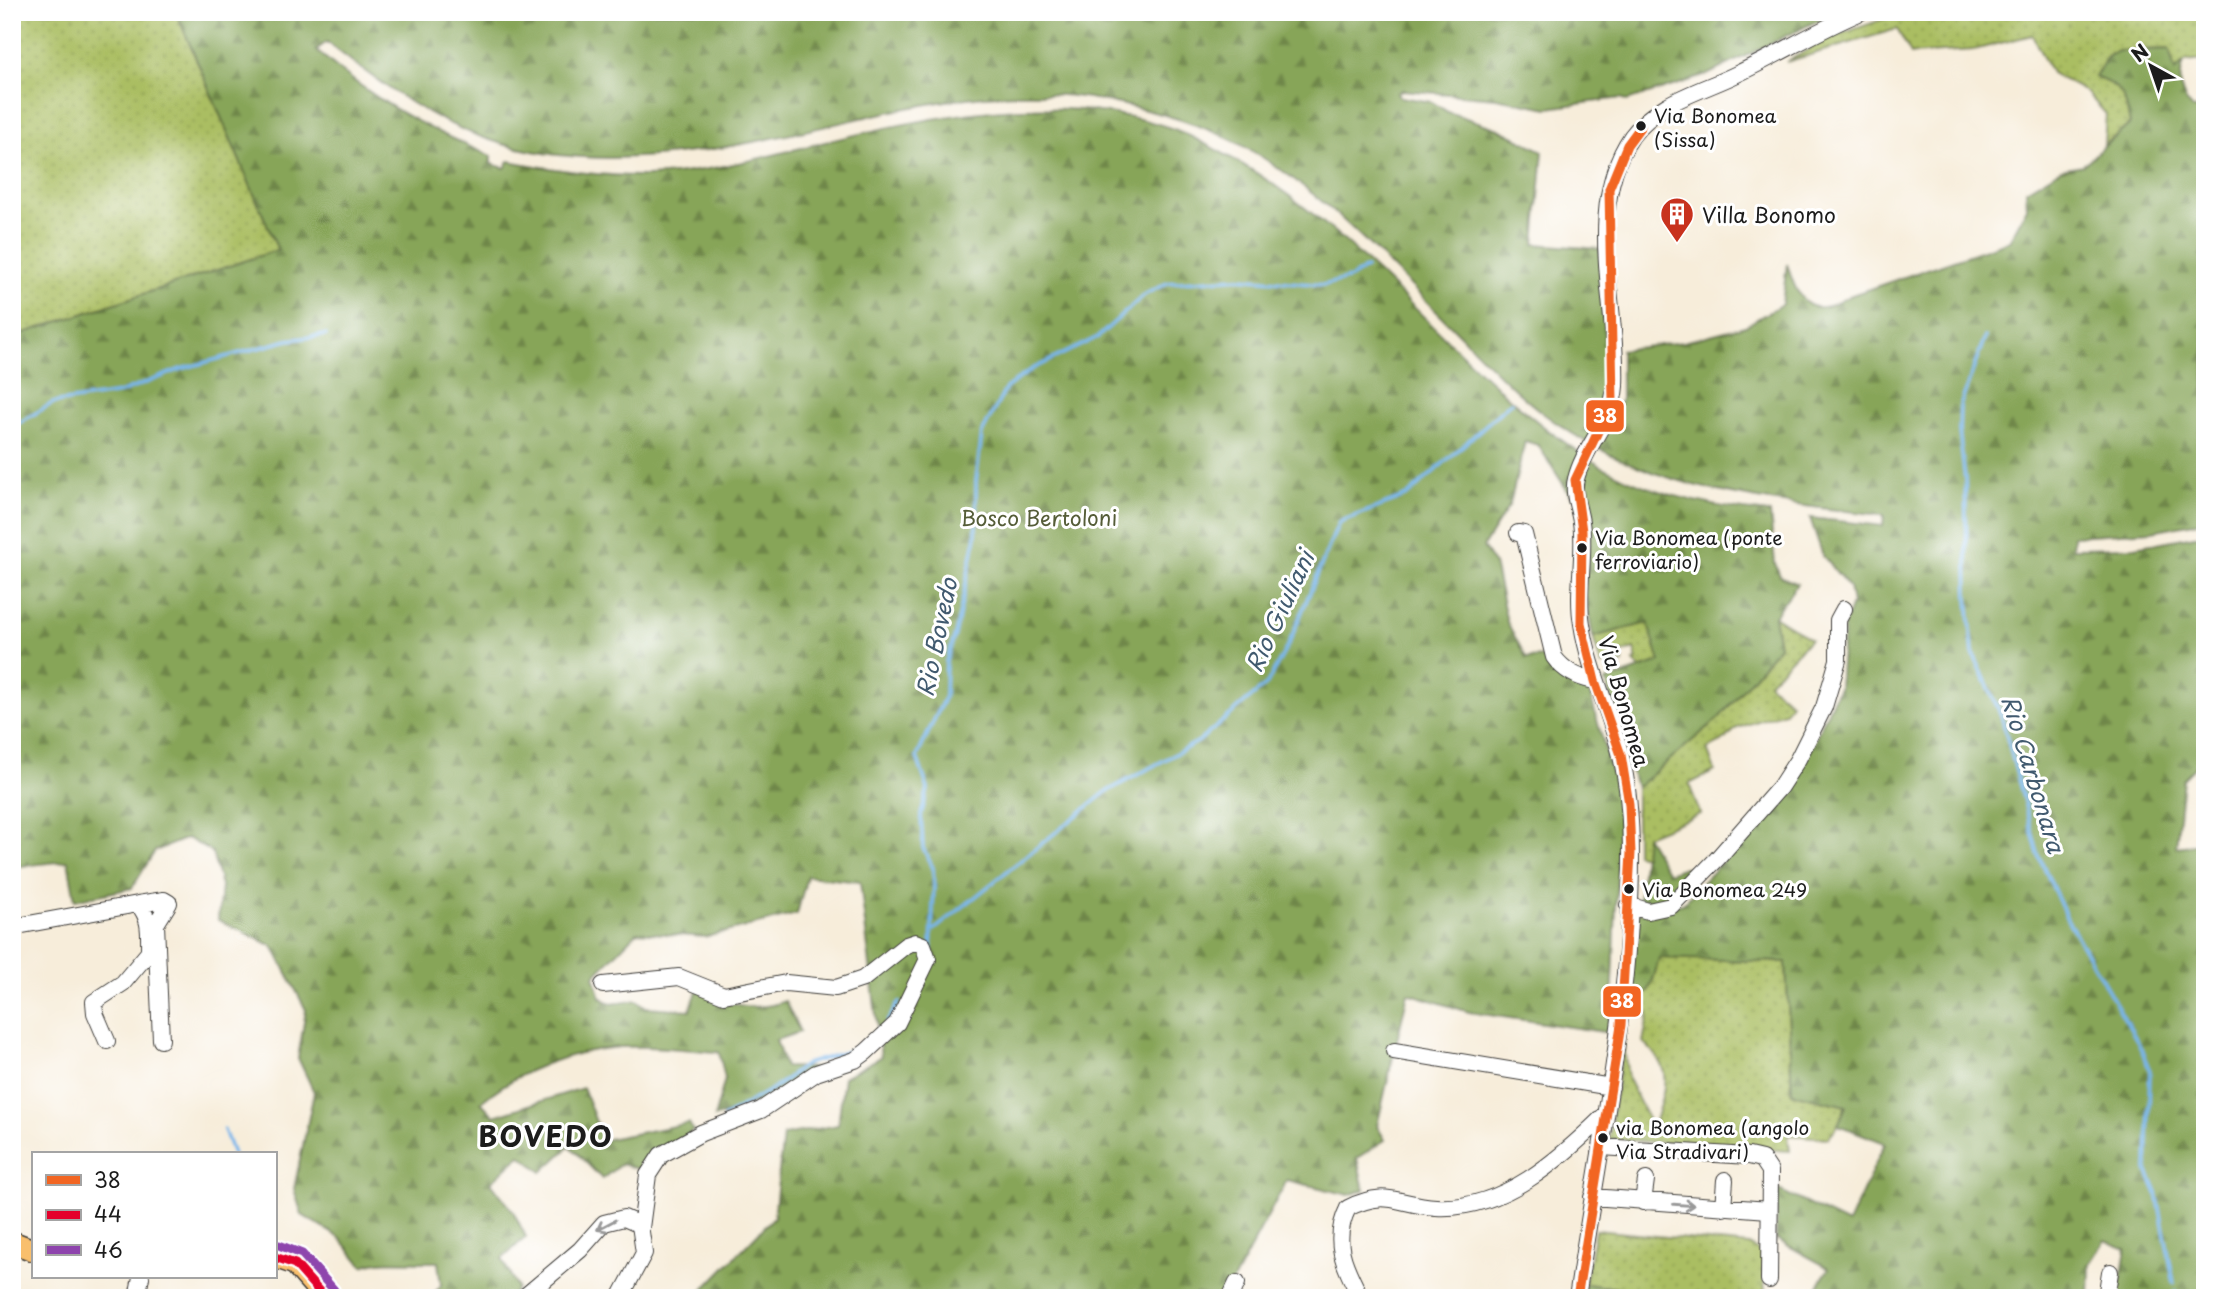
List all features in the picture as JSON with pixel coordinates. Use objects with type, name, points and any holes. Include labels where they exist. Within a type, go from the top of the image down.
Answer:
[{"type":"main road","points":[[12,1242],[32,1250]]},
{"type":"main road","points":[[276,1257],[295,1264],[325,1298]]},
{"type":"street","name":"Via Bonomea","points":[[1577,1298],[1621,1025],[1631,853],[1626,782],[1615,736],[1595,681],[1580,606],[1582,531],[1575,492],[1575,480],[1607,418],[1615,388],[1608,248],[1609,190],[1633,135],[1670,103],[1738,74],[1861,12]]},
{"type":"street","points":[[1518,533],[1524,534],[1554,657],[1561,667],[1573,675],[1595,681]]},
{"type":"street","points":[[1628,905],[1648,911],[1671,906],[1717,859],[1780,787],[1798,759],[1824,707],[1838,660],[1838,620],[1844,609]]},
{"type":"street","points":[[12,926],[163,900],[169,904],[156,924],[161,1040]]},
{"type":"street","points":[[107,1041],[94,1002],[123,983],[149,952],[149,919],[138,904]]},
{"type":"street","points":[[603,985],[679,977],[724,995],[786,983],[836,988],[863,979],[906,945],[915,942],[923,945],[928,959],[897,1023],[866,1052],[855,1060],[816,1073],[761,1110],[701,1133],[661,1155],[648,1175],[641,1228],[644,1253],[620,1298]]},
{"type":"street","points":[[1394,1051],[1611,1087]]},
{"type":"street","points":[[1361,1298],[1339,1251],[1343,1218],[1348,1208],[1386,1196],[1437,1207],[1483,1203],[1546,1166],[1605,1115]]},
{"type":"street","points":[[1601,1147],[1762,1159],[1770,1171],[1769,1280]]},
{"type":"street","points":[[1643,1202],[1646,1180]]},
{"type":"street","points":[[1723,1208],[1725,1180]]},
{"type":"street","points":[[1592,1197],[1769,1210]]},
{"type":"street","points":[[523,1298],[580,1250],[604,1223],[624,1218],[635,1221],[641,1228]]},
{"type":"street","points":[[2106,1298],[2109,1272]]},
{"type":"street","points":[[137,1298],[141,1278]]},
{"type":"green space","points":[[12,12],[176,12],[278,250],[12,337]]},
{"type":"green space","name":"Bosco Bertoloni","points":[[176,12],[1835,12],[1707,75],[1627,101],[1621,98],[1548,108],[1496,98],[1402,90],[1397,93],[1401,97],[1432,102],[1448,112],[1499,129],[1543,151],[1535,244],[1600,249],[1607,396],[1612,421],[1621,399],[1621,350],[1683,342],[1745,326],[1782,304],[1787,264],[1801,297],[1808,304],[1824,307],[2009,241],[2027,208],[2026,190],[2061,169],[2083,165],[2130,124],[2121,93],[2095,77],[2107,57],[2118,51],[2169,49],[2175,71],[2184,62],[2181,82],[2185,98],[2193,109],[2205,108],[2205,521],[2152,531],[2073,536],[2072,548],[2135,547],[2205,534],[2205,757],[2183,779],[2176,847],[2205,843],[2205,1298],[2118,1298],[2126,1249],[2105,1240],[2090,1264],[2089,1298],[1810,1298],[1829,1268],[1776,1239],[1777,1189],[1848,1224],[1885,1143],[1838,1125],[1846,1106],[1792,1093],[1786,962],[1659,958],[1646,995],[1628,1009],[1633,914],[1682,904],[1765,816],[1804,763],[1839,687],[1844,625],[1852,604],[1849,587],[1823,556],[1810,518],[1883,526],[1884,515],[1798,505],[1713,490],[1671,479],[1592,445],[1541,412],[1514,389],[1382,257],[1307,189],[1235,142],[1162,114],[1074,96],[980,96],[918,106],[727,147],[637,157],[593,158],[549,154],[506,145],[457,127],[390,89],[327,42],[316,50],[358,84],[420,123],[491,156],[491,164],[505,168],[509,161],[595,174],[648,176],[692,172],[908,123],[997,110],[1086,110],[1130,117],[1174,129],[1224,154],[1275,185],[1322,222],[1367,261],[1495,386],[1589,459],[1631,481],[1676,496],[1723,507],[1770,513],[1775,563],[1780,576],[1797,584],[1774,616],[1779,646],[1719,718],[1636,788],[1606,681],[1660,662],[1648,623],[1593,637],[1585,594],[1586,473],[1577,465],[1571,496],[1538,445],[1525,441],[1510,504],[1483,547],[1494,564],[1507,622],[1526,658],[1549,657],[1588,687],[1620,803],[1611,1033],[1469,1012],[1408,993],[1377,1126],[1385,1140],[1357,1158],[1364,1190],[1349,1195],[1287,1180],[1224,1298],[1196,1294],[1194,1298],[695,1298],[774,1217],[783,1135],[838,1125],[844,1077],[881,1057],[860,882],[807,876],[797,914],[706,937],[637,932],[594,976],[601,997],[611,1004],[637,1000],[646,1007],[690,1010],[698,989],[720,999],[751,1007],[785,1001],[800,1032],[776,1040],[785,1067],[814,1068],[756,1103],[714,1118],[725,1079],[719,1052],[620,1047],[583,1052],[546,1064],[511,1081],[481,1102],[494,1116],[583,1088],[603,1140],[689,1123],[693,1130],[644,1171],[621,1164],[602,1179],[570,1146],[542,1172],[520,1155],[491,1182],[513,1211],[526,1237],[502,1259],[517,1288],[510,1298],[431,1298],[441,1285],[438,1262],[389,1261],[363,1266],[340,1238],[302,1215],[294,1189],[314,1092],[298,1058],[306,1010],[273,946],[218,920],[221,886],[212,852],[187,838],[155,851],[132,888],[75,900],[68,861],[12,867],[12,337],[278,250]]},
{"type":"green space","points":[[1903,12],[2205,12],[2205,60],[2184,62],[2175,71],[2168,49],[2118,51],[2113,84],[2124,94],[2130,124],[2104,145],[2106,114],[2086,92],[2051,73],[2032,35],[1974,50],[1911,54],[1897,29],[1786,62],[1827,39]]},
{"type":"green space","points":[[1774,616],[1810,639],[1768,683],[1791,703],[1785,712],[1737,728],[1722,742],[1707,749],[1715,771],[1689,784],[1700,814],[1646,836],[1646,856],[1636,854],[1636,788],[1719,718],[1779,646]]},
{"type":"green space","points":[[1648,622],[1660,662],[1640,669],[1634,661],[1637,660],[1634,649],[1621,653],[1623,663],[1611,667],[1608,663],[1601,665],[1593,637]]},
{"type":"green space","points":[[1646,836],[1668,873],[1684,867],[1695,872],[1671,897],[1658,902],[1639,901]]},
{"type":"green space","points":[[1659,958],[1786,962],[1792,1093],[1846,1106],[1838,1125],[1828,1138],[1788,1135],[1790,1151],[1609,1139],[1623,1040],[1628,1079],[1653,1129],[1665,1082],[1664,1072],[1654,1053],[1643,1042],[1649,1012],[1636,1005],[1652,984]]},
{"type":"green space","points":[[1595,1230],[1749,1245],[1762,1253],[1765,1292],[1775,1298],[1693,1298],[1585,1284]]},
{"type":"green space","points":[[1585,1284],[1693,1298],[1583,1298]]},
{"type":"waterway","name":"Rio Bovedo","points":[[931,949],[933,868],[923,848],[921,815],[928,789],[917,757],[945,696],[946,661],[955,635],[976,536],[976,481],[982,433],[1006,388],[1032,369],[1098,337],[1144,295],[1167,283],[1239,278],[1324,285],[1350,278],[1366,268]]},
{"type":"waterway","points":[[12,427],[53,403],[120,393],[181,369],[288,340],[326,335]]},
{"type":"waterway","name":"Rio Carbonara","points":[[1985,337],[1960,406],[1959,431],[1965,479],[1968,598],[1973,653],[2001,715],[2038,854],[2067,919],[2138,1042],[2150,1071],[2147,1170],[2157,1193],[2174,1283]]},
{"type":"waterway","name":"Rio Giuliani","points":[[934,930],[1106,792],[1199,741],[1267,684],[1289,643],[1339,522],[1407,496],[1511,402]]},
{"type":"waterway","name":"Rio Bovedo","points":[[887,1022],[899,1002]]},
{"type":"waterway","name":"Rio Bovedo","points":[[724,1117],[777,1086],[806,1064],[859,1048]]},
{"type":"waterway","points":[[224,1130],[232,1152]]},
{"type":"waterway","name":"Rio Carbonara","points":[[2176,1292],[2176,1298]]},
{"type":"transit line","name":"38","points":[[1577,1298],[1621,1025],[1631,853],[1629,804],[1621,755],[1595,681],[1581,623],[1582,531],[1575,480],[1613,400],[1609,189],[1627,145],[1641,126]]},
{"type":"transit line","name":"46","points":[[279,1245],[302,1254],[334,1290]]},
{"type":"transit line","name":"44","points":[[276,1257],[295,1264],[325,1298]]},
{"type":"place","name":"Via Bonomea (Sissa)","points":[[1641,126]]},
{"type":"place","name":"Villa Bonomo","points":[[1677,244]]},
{"type":"place","name":"Via Bonomea (ponte ferroviario)","points":[[1582,548]]},
{"type":"place","name":"Via Bonomea 249","points":[[1629,889]]},
{"type":"place","name":"via Bonomea (angolo Via Stradivari)","points":[[1603,1138]]},
{"type":"district","name":"BOVEDO","points":[[546,1135]]}]
